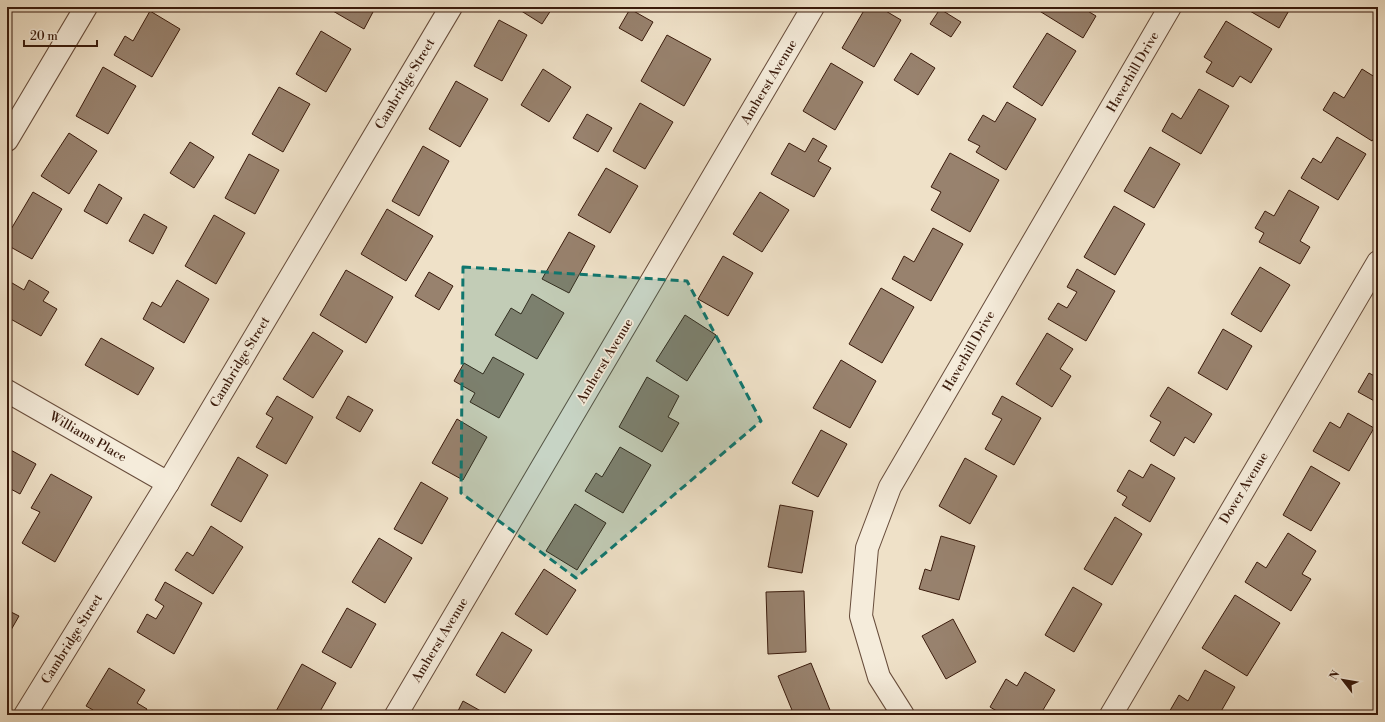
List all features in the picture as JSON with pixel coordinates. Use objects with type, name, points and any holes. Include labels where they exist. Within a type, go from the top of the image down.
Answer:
[{"type":"street","points":[[7,140],[86,7]]},
{"type":"street","name":"Cambridge Street","points":[[25,715],[168,483],[451,7]]},
{"type":"street","name":"Amherst Avenue","points":[[396,715],[813,7]]},
{"type":"street","name":"Haverhill Drive","points":[[903,715],[880,677],[861,616],[867,548],[882,507],[890,487],[1170,7]]},
{"type":"street","name":"Dover Avenue","points":[[1111,715],[1378,262]]},
{"type":"street","name":"Williams Place","points":[[7,391],[168,483]]},
{"type":"highlighted area","points":[[463,267],[687,281],[761,421],[576,578],[461,493]]},
{"type":"building","points":[[326,7],[365,7],[373,12],[364,29]]},
{"type":"building","points":[[515,7],[553,7],[542,24]]},
{"type":"building","points":[[866,7],[879,7],[901,20],[874,67],[842,48]]},
{"type":"building","points":[[1033,7],[1088,7],[1086,10],[1096,16],[1083,38]]},
{"type":"building","points":[[1243,7],[1291,7],[1279,28]]},
{"type":"building","points":[[630,9],[653,22],[642,41],[619,28]]},
{"type":"building","points":[[940,9],[961,22],[951,37],[930,24]]},
{"type":"building","points":[[150,11],[180,29],[152,77],[114,55],[125,36],[133,41]]},
{"type":"building","points":[[499,20],[527,35],[502,81],[474,66]]},
{"type":"building","points":[[1226,21],[1272,49],[1251,83],[1240,76],[1233,87],[1206,72],[1212,62],[1204,57]]},
{"type":"building","points":[[321,31],[351,49],[326,92],[296,74]]},
{"type":"building","points":[[1047,33],[1076,51],[1042,106],[1013,87]]},
{"type":"building","points":[[667,35],[711,59],[684,106],[641,81]]},
{"type":"building","points":[[911,53],[935,68],[918,95],[894,80]]},
{"type":"building","points":[[831,63],[863,82],[835,130],[803,111]]},
{"type":"building","points":[[103,67],[136,86],[108,134],[76,116]]},
{"type":"building","points":[[543,69],[571,87],[549,122],[521,105]]},
{"type":"building","points":[[1362,69],[1378,79],[1378,109],[1374,117],[1378,119],[1378,133],[1372,141],[1323,110],[1334,92],[1344,98]]},
{"type":"building","points":[[456,81],[488,99],[460,147],[429,129]]},
{"type":"building","points":[[279,87],[310,104],[283,152],[252,134]]},
{"type":"building","points":[[1199,89],[1229,106],[1201,154],[1162,131],[1172,113],[1181,119]]},
{"type":"building","points":[[1007,102],[1036,119],[1006,170],[976,152],[980,146],[968,140],[983,115],[995,122]]},
{"type":"building","points":[[640,103],[673,122],[645,169],[613,151]]},
{"type":"building","points":[[587,114],[612,128],[598,152],[573,138]]},
{"type":"building","points":[[69,133],[97,151],[69,194],[41,176]]},
{"type":"building","points":[[1337,137],[1366,154],[1338,200],[1301,178],[1313,158],[1321,163]]},
{"type":"building","points":[[813,138],[827,146],[818,161],[831,168],[814,197],[771,174],[789,143],[805,152]]},
{"type":"building","points":[[190,142],[214,157],[194,188],[170,173]]},
{"type":"building","points":[[423,146],[449,161],[419,216],[392,201]]},
{"type":"building","points":[[1150,147],[1180,164],[1154,208],[1124,191]]},
{"type":"building","points":[[950,153],[999,180],[970,232],[931,210],[941,192],[931,187]]},
{"type":"building","points":[[249,154],[279,170],[255,214],[225,198]]},
{"type":"building","points":[[606,168],[638,186],[610,233],[578,215]]},
{"type":"building","points":[[99,184],[122,198],[107,224],[84,211]]},
{"type":"building","points":[[1289,190],[1319,207],[1300,241],[1310,247],[1300,264],[1259,242],[1264,233],[1255,228],[1265,211],[1274,216]]},
{"type":"building","points":[[33,192],[62,209],[32,259],[7,245],[7,236]]},
{"type":"building","points":[[760,192],[789,210],[762,252],[733,234]]},
{"type":"building","points":[[1114,206],[1145,224],[1115,275],[1084,257]]},
{"type":"building","points":[[387,209],[433,236],[406,281],[361,254]]},
{"type":"building","points":[[144,214],[167,227],[153,254],[129,241]]},
{"type":"building","points":[[214,215],[245,233],[216,284],[185,266]]},
{"type":"building","points":[[933,228],[963,244],[931,301],[892,279],[904,256],[914,262]]},
{"type":"building","points":[[569,232],[595,246],[569,293],[542,279]]},
{"type":"building","points":[[723,256],[753,273],[728,316],[698,299]]},
{"type":"building","points":[[1260,267],[1290,285],[1261,332],[1231,314]]},
{"type":"building","points":[[1077,269],[1115,291],[1086,341],[1048,319],[1058,303],[1067,308],[1077,292],[1067,287]]},
{"type":"building","points":[[346,270],[393,297],[366,343],[320,315]]},
{"type":"building","points":[[429,272],[453,286],[439,310],[415,296]]},
{"type":"building","points":[[7,280],[24,290],[29,280],[49,292],[43,301],[57,309],[41,336],[7,317]]},
{"type":"building","points":[[177,280],[209,299],[184,343],[143,319],[152,302],[161,307]]},
{"type":"building","points":[[881,288],[914,307],[882,363],[849,344]]},
{"type":"building","points":[[532,294],[564,313],[537,359],[495,335],[511,308],[521,314]]},
{"type":"building","points":[[685,315],[716,335],[687,381],[656,361]]},
{"type":"building","points":[[1223,329],[1252,346],[1227,390],[1198,373]]},
{"type":"building","points":[[313,332],[343,351],[313,398],[283,379]]},
{"type":"building","points":[[1047,333],[1073,349],[1060,369],[1071,376],[1052,407],[1016,384]]},
{"type":"building","points":[[101,338],[154,368],[138,395],[85,365]]},
{"type":"building","points":[[493,357],[524,374],[499,418],[470,402],[475,393],[454,381],[464,363],[483,374]]},
{"type":"building","points":[[841,360],[876,381],[850,428],[813,408]]},
{"type":"building","points":[[1369,373],[1378,378],[1378,403],[1358,392]]},
{"type":"building","points":[[647,377],[679,396],[668,417],[679,423],[662,452],[619,427]]},
{"type":"building","points":[[1168,387],[1212,414],[1194,443],[1185,437],[1174,456],[1150,441],[1161,422],[1150,416]]},
{"type":"building","points":[[277,396],[313,417],[286,464],[256,447],[273,418],[266,414]]},
{"type":"building","points":[[348,396],[373,410],[360,432],[336,418]]},
{"type":"building","points":[[1002,396],[1041,418],[1014,465],[985,449],[1002,419],[992,414]]},
{"type":"building","points":[[1348,413],[1374,428],[1349,471],[1313,451],[1330,422],[1340,428]]},
{"type":"building","points":[[457,419],[487,437],[463,480],[432,463]]},
{"type":"building","points":[[821,430],[847,444],[818,497],[792,483]]},
{"type":"building","points":[[620,447],[651,465],[623,513],[585,491],[596,473],[602,477]]},
{"type":"building","points":[[7,448],[36,464],[20,494],[7,487]]},
{"type":"building","points":[[238,457],[268,475],[241,522],[211,505]]},
{"type":"building","points":[[965,458],[997,476],[970,524],[939,506]]},
{"type":"building","points":[[1151,464],[1175,478],[1150,522],[1122,505],[1127,497],[1117,491],[1129,470],[1143,478]]},
{"type":"building","points":[[1311,466],[1340,483],[1311,531],[1283,515]]},
{"type":"building","points":[[51,474],[92,497],[55,562],[22,543],[40,512],[31,508]]},
{"type":"building","points":[[421,482],[448,498],[422,544],[394,529]]},
{"type":"building","points":[[575,504],[606,523],[577,570],[546,551]]},
{"type":"building","points":[[780,505],[813,511],[802,573],[768,567]]},
{"type":"building","points":[[1115,517],[1142,534],[1112,585],[1084,569]]},
{"type":"building","points":[[211,526],[243,547],[213,594],[175,570],[187,552],[193,556]]},
{"type":"building","points":[[1288,533],[1316,551],[1302,574],[1311,579],[1291,611],[1245,582],[1257,562],[1266,568]]},
{"type":"building","points":[[941,536],[975,546],[959,600],[919,589],[925,569],[931,571]]},
{"type":"building","points":[[379,538],[412,558],[385,603],[352,582]]},
{"type":"building","points":[[544,569],[576,590],[547,635],[515,614]]},
{"type":"building","points":[[165,582],[202,603],[174,654],[137,632],[147,614],[156,619],[164,606],[155,600]]},
{"type":"building","points":[[1073,587],[1102,604],[1074,652],[1045,635]]},
{"type":"building","points":[[804,591],[806,652],[768,654],[766,592]]},
{"type":"building","points":[[1235,595],[1280,623],[1247,676],[1202,648]]},
{"type":"building","points":[[347,608],[376,624],[351,668],[322,652]]},
{"type":"building","points":[[7,610],[19,616],[7,637]]},
{"type":"building","points":[[953,619],[976,662],[946,679],[922,636]]},
{"type":"building","points":[[502,632],[532,650],[505,693],[476,675]]},
{"type":"building","points":[[811,663],[832,715],[794,715],[778,676]]},
{"type":"building","points":[[302,664],[336,683],[318,715],[278,715],[275,713]]},
{"type":"building","points":[[109,668],[145,690],[137,703],[147,709],[143,715],[90,715],[93,710],[86,706]]},
{"type":"building","points":[[1205,670],[1235,687],[1219,715],[1168,714],[1179,695],[1188,701]]},
{"type":"building","points":[[1025,672],[1055,690],[1040,715],[999,715],[1000,713],[990,707],[1006,679],[1017,686]]},
{"type":"building","points":[[463,701],[488,715],[456,715]]}]
